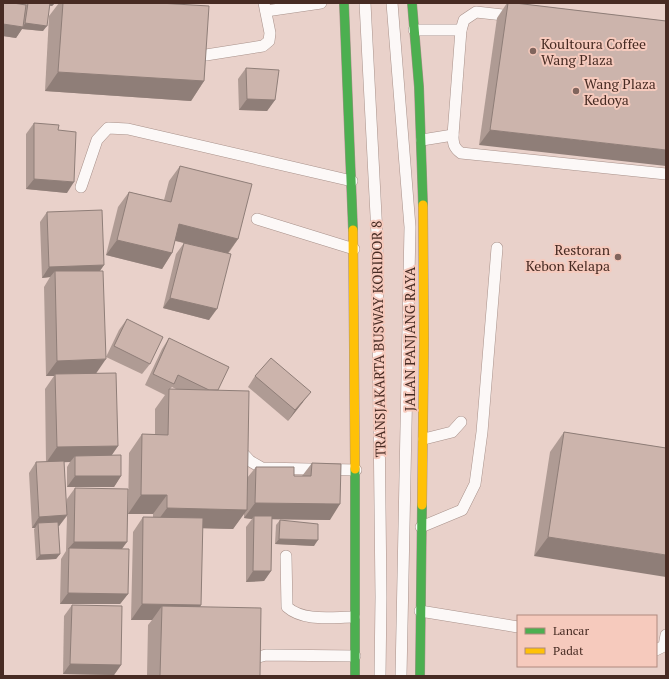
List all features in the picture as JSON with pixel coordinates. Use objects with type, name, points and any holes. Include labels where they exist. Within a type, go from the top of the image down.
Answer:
[{"type":"main road","points":[[344,3],[354,249],[356,470],[354,617],[355,676]]},
{"type":"main road","name":"JALAN PANJANG RAYA","points":[[412,3],[422,140],[424,439],[421,527],[420,676]]},
{"type":"lane","points":[[206,55],[263,46],[269,41],[265,7],[321,3]]},
{"type":"lane","name":"TRANSJAKARTA BUSWAY KORIDOR 8","points":[[365,3],[377,235],[381,597],[380,676]]},
{"type":"lane","name":"TRANSJAKARTA BUSWAY KORIDOR 8","points":[[392,3],[410,227],[401,676]]},
{"type":"lane","points":[[524,18],[476,12],[464,20],[461,30],[453,145],[461,153],[666,174]]},
{"type":"lane","points":[[414,30],[461,30]]},
{"type":"lane","points":[[81,187],[97,140],[108,128],[128,129],[352,181]]},
{"type":"lane","points":[[422,140],[453,135]]},
{"type":"lane","points":[[257,220],[354,249]]},
{"type":"lane","points":[[421,527],[462,510],[475,484],[482,432],[497,248]]},
{"type":"lane","points":[[424,439],[452,432],[461,422]]},
{"type":"lane","points":[[236,446],[250,461],[262,468],[356,470]]},
{"type":"lane","points":[[286,556],[287,607],[295,614],[307,616],[354,617]]},
{"type":"lane","points":[[420,611],[517,627]]},
{"type":"lane","points":[[657,650],[664,646],[666,635]]},
{"type":"lane","points":[[250,676],[250,667],[255,658],[266,655],[355,656]]},
{"type":"building","points":[[3,3],[26,5],[23,27],[3,24]]},
{"type":"building","points":[[28,3],[50,3],[47,26],[25,23]]},
{"type":"building","points":[[63,3],[159,3],[209,6],[204,81],[58,72]]},
{"type":"building","name":"Wang Plaza Kedoya","points":[[508,3],[666,21],[666,150],[490,130]]},
{"type":"building","points":[[246,68],[279,70],[275,100],[247,99]]},
{"type":"building","points":[[34,123],[59,125],[58,130],[76,132],[74,182],[34,179]]},
{"type":"building","points":[[180,166],[252,184],[238,239],[179,224],[172,253],[117,240],[129,192],[171,202]]},
{"type":"building","points":[[102,210],[104,265],[49,267],[47,212]]},
{"type":"building","points":[[184,243],[231,254],[217,309],[170,298]]},
{"type":"building","points":[[55,271],[103,271],[106,359],[57,361]]},
{"type":"building","points":[[127,319],[163,337],[150,364],[114,346]]},
{"type":"building","points":[[169,338],[229,367],[218,390],[209,390],[178,375],[174,384],[153,374]]},
{"type":"building","points":[[271,358],[311,392],[295,410],[255,376]]},
{"type":"building","points":[[116,373],[118,446],[57,447],[55,374]]},
{"type":"building","points":[[169,389],[249,391],[247,510],[167,508],[167,495],[141,495],[142,434],[168,435]]},
{"type":"building","points":[[564,432],[666,448],[666,555],[548,537]]},
{"type":"building","points":[[121,455],[121,476],[75,476],[75,456]]},
{"type":"building","points":[[64,461],[67,515],[39,517],[36,462]]},
{"type":"building","points":[[312,463],[341,464],[340,504],[255,503],[256,467],[294,467],[294,476],[311,476]]},
{"type":"building","points":[[75,488],[128,489],[127,542],[74,542]]},
{"type":"building","points":[[254,516],[272,516],[271,571],[253,571]]},
{"type":"building","points":[[143,517],[203,518],[201,605],[142,604]]},
{"type":"building","points":[[280,520],[318,524],[318,540],[279,539]]},
{"type":"building","points":[[58,522],[60,554],[40,555],[38,523]]},
{"type":"building","points":[[69,548],[129,549],[128,594],[68,593]]},
{"type":"building","points":[[72,605],[122,606],[121,665],[70,664]]},
{"type":"building","points":[[162,606],[261,608],[260,676],[160,676]]},
{"type":"traffic: fast","points":[[344,3],[353,230]]},
{"type":"traffic: fast","points":[[412,3],[419,87],[423,205]]},
{"type":"traffic: fast","points":[[355,469],[355,676]]},
{"type":"traffic: fast","points":[[420,676],[422,505]]},
{"type":"traffic: slow","points":[[422,505],[424,339],[423,205]]},
{"type":"traffic: slow","points":[[353,230],[355,469]]},
{"type":"place","name":"Koultoura Coffee Wang Plaza","points":[[533,51]]},
{"type":"place","name":"Wang Plaza Kedoya","points":[[576,91]]},
{"type":"place","name":"Restoran Kebon Kelapa","points":[[618,257]]}]
